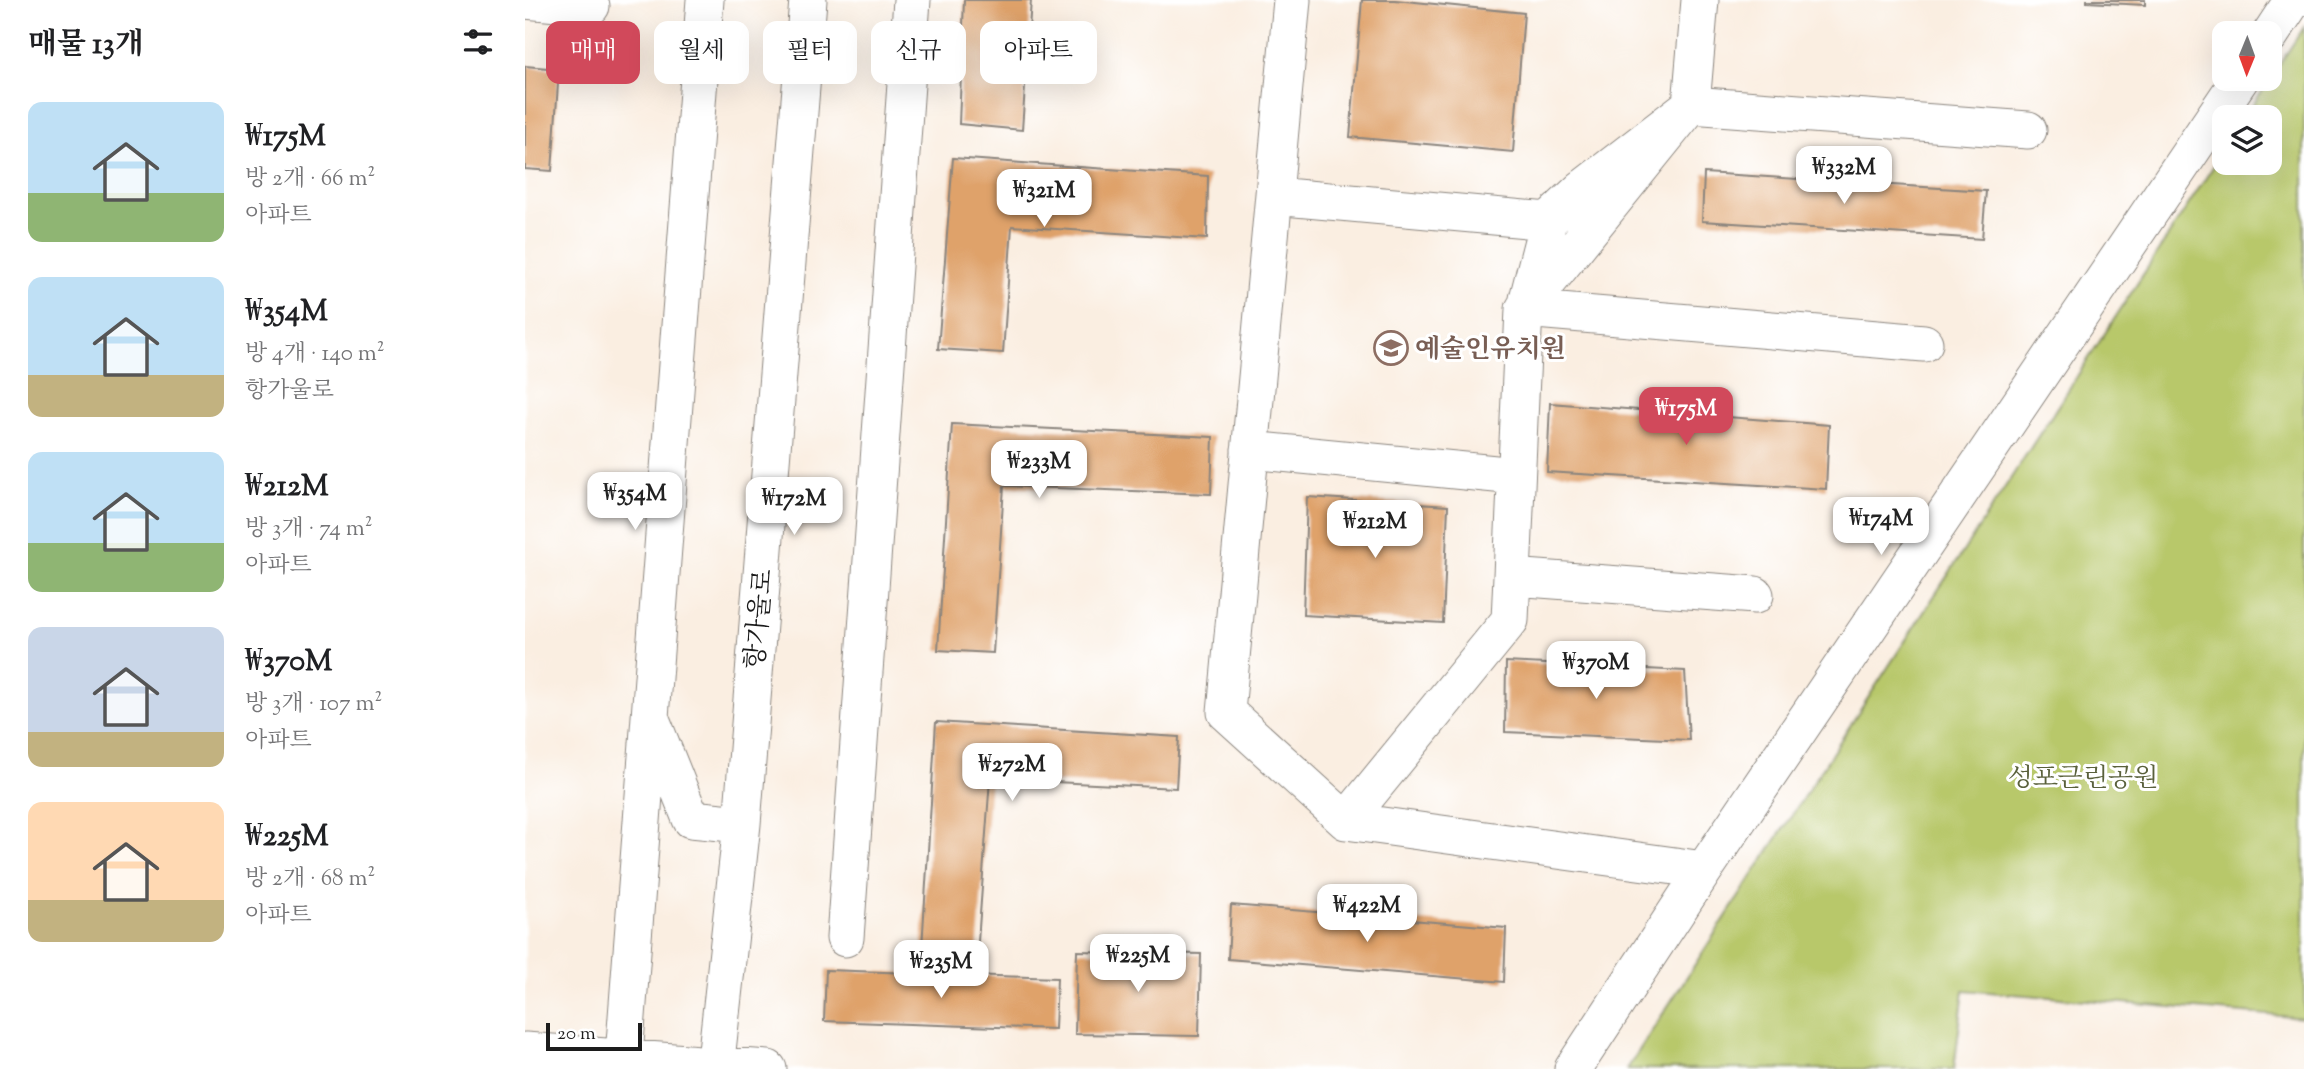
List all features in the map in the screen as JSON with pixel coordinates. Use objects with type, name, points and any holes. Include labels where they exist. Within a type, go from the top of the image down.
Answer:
[{"type":"street","points":[[525,0],[590,6]]},
{"type":"street","points":[[623,1064],[705,0]]},
{"type":"street","name":"항가울로","points":[[715,1068],[742,824],[808,0]]},
{"type":"street","points":[[845,939],[912,0]]},
{"type":"street","points":[[1292,0],[1226,712],[1346,821],[1704,870]]},
{"type":"street","points":[[1525,310],[1691,105],[1700,0]]},
{"type":"street","points":[[2279,21],[2293,0]]},
{"type":"street","points":[[1573,1069],[1704,870],[2232,91]]},
{"type":"street","points":[[1346,821],[1510,620],[1525,310],[1548,221],[1582,188],[1691,105],[2028,130]]},
{"type":"street","points":[[1274,196],[1548,221]]},
{"type":"street","points":[[1525,310],[1924,343]]},
{"type":"street","points":[[1250,450],[1516,476]]},
{"type":"street","points":[[1512,577],[1755,595]]},
{"type":"street","points":[[650,717],[691,819],[742,824]]},
{"type":"street","points":[[525,1051],[623,1064],[768,1069]]},
{"type":"green space","name":"성포근린공원","points":[[2304,27],[2304,1018],[1964,990],[1954,1069],[1627,1069],[2212,168],[2212,175],[2282,175],[2282,105],[2253,105],[2262,91],[2282,91],[2282,61]]},
{"type":"building","points":[[964,0],[1031,0],[1030,21],[980,21],[980,84],[1025,84],[1022,130],[959,124],[961,84],[966,84],[966,21],[963,21]]},
{"type":"building","points":[[1362,0],[1395,0],[1524,13],[1513,152],[1350,137]]},
{"type":"building","points":[[2145,0],[2145,5],[2087,2]]},
{"type":"building","points":[[525,66],[546,68],[546,84],[558,84],[552,171],[525,169]]},
{"type":"building","points":[[953,158],[1208,176],[1207,239],[1012,226],[1003,353],[938,349]]},
{"type":"building","points":[[1704,173],[1986,191],[1982,239],[1702,221]]},
{"type":"building","points":[[1550,403],[1829,425],[1826,489],[1547,472]]},
{"type":"building","points":[[952,424],[1213,437],[1211,494],[1004,486],[993,653],[938,650]]},
{"type":"building","points":[[1307,497],[1448,506],[1443,623],[1303,615]]},
{"type":"building","points":[[1506,662],[1685,671],[1689,740],[1505,732]]},
{"type":"building","points":[[936,722],[1179,737],[1176,788],[990,779],[977,955],[922,948]]},
{"type":"building","points":[[1231,905],[1506,928],[1504,982],[1228,959]]},
{"type":"building","points":[[1077,951],[1201,954],[1199,1036],[1075,1034]]},
{"type":"building","points":[[826,970],[1057,978],[1055,1029],[824,1021]]},
{"type":"place","name":"예술인유치원","points":[[1391,348]]}]
